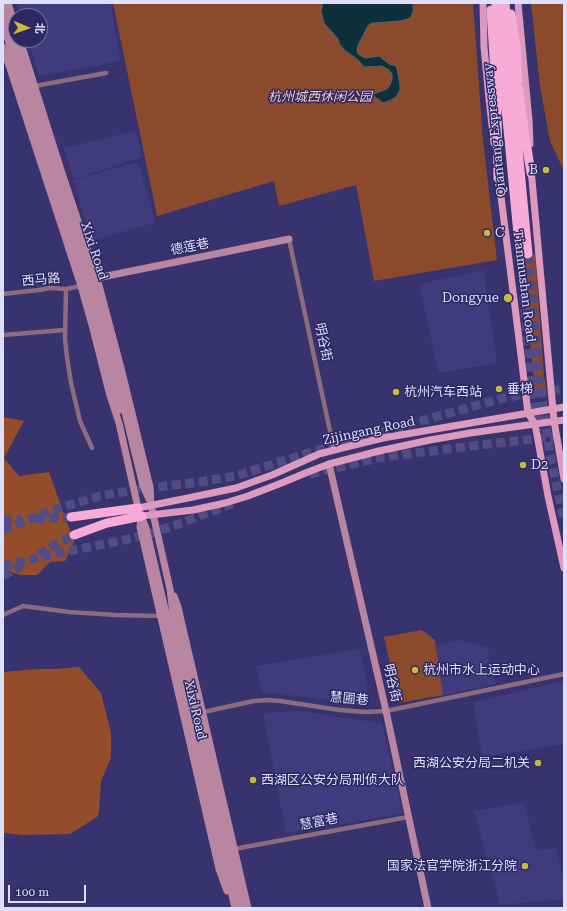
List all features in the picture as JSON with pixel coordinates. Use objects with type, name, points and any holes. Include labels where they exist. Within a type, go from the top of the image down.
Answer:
[{"type":"highway","points":[[490,3],[497,106],[498,178]]},
{"type":"highway","name":"Qiantang Expressway","points":[[496,3],[524,255],[505,3]]},
{"type":"highway","points":[[509,3],[516,47],[518,85],[531,173]]},
{"type":"highway","points":[[71,517],[140,512]]},
{"type":"highway","points":[[74,535],[140,512]]},
{"type":"main road","name":"Tianmushan Road","points":[[483,3],[484,47],[489,99],[528,413],[535,424],[548,496],[564,568]]},
{"type":"main road","name":"Tianmushan Road","points":[[518,3],[529,120],[531,173],[554,421],[564,479]]},
{"type":"main road","name":"Zijingang Road","points":[[140,512],[151,504],[183,500],[236,488],[272,475],[319,454],[334,450],[383,438],[564,407]]},
{"type":"main road","name":"Zijingang Road","points":[[140,512],[154,515],[193,510],[248,496],[329,464],[380,451],[430,440],[564,420]]},
{"type":"street","name":"Xixi Road","points":[[3,7],[100,310],[143,486],[154,515],[170,589],[175,622],[241,908]]},
{"type":"street","name":"Xixi Road","points":[[3,24],[96,315],[118,403],[119,423]]},
{"type":"street","name":"Xixi Road","points":[[3,47],[81,286],[110,396],[119,423],[140,512],[148,536],[234,908]]},
{"type":"street","name":"Xixi Road","points":[[23,48],[97,278],[150,487],[151,504]]},
{"type":"street","points":[[35,86],[106,73]]},
{"type":"street","name":"德莲巷","points":[[97,278],[288,239]]},
{"type":"street","name":"明谷街","points":[[288,239],[334,450]]},
{"type":"street","name":"西马路","points":[[3,294],[50,288],[66,289],[81,286]]},
{"type":"street","points":[[66,289],[65,330],[71,384],[80,421],[92,448]]},
{"type":"street","points":[[3,335],[65,330]]},
{"type":"street","name":"明谷街","points":[[329,464],[386,711],[428,908]]},
{"type":"street","name":"Xixi Road","points":[[140,512],[140,527],[219,869],[234,908]]},
{"type":"street","name":"Xixi Road","points":[[170,589],[178,607],[248,908]]},
{"type":"street","points":[[3,615],[23,606],[69,612],[160,616]]},
{"type":"street","name":"慧圃巷","points":[[203,712],[254,701],[267,700],[340,710],[365,712],[386,711],[564,674]]},
{"type":"street","name":"慧富巷","points":[[234,849],[408,817]]},
{"type":"shaded area","points":[[17,3],[111,3],[120,61],[39,76],[30,48],[48,48],[48,8],[19,8]]},
{"type":"shaded area","points":[[136,131],[142,157],[74,179],[63,148]]},
{"type":"shaded area","points":[[138,162],[156,222],[91,241],[73,180]]},
{"type":"shaded area","points":[[484,270],[497,363],[439,373],[419,284]]},
{"type":"shaded area","points":[[3,417],[24,421],[4,458],[19,476],[49,472],[74,542],[65,561],[50,562],[37,575],[20,575],[3,570]]},
{"type":"shaded area","points":[[459,640],[487,647],[496,684],[443,695],[436,646]]},
{"type":"shaded area","points":[[360,649],[367,686],[366,693],[362,700],[354,703],[281,694],[262,694],[256,666]]},
{"type":"shaded area","points":[[79,667],[101,693],[111,733],[111,758],[101,781],[99,813],[97,817],[70,834],[22,835],[3,833],[3,672]]},
{"type":"shaded area","points":[[564,681],[564,744],[482,757],[473,702]]},
{"type":"shaded area","points":[[301,711],[382,723],[403,813],[286,833],[263,713]]},
{"type":"shaded area","name":"国家法官学院浙江分院","points":[[524,802],[536,850],[556,848],[564,882],[564,899],[500,905],[474,811]]},
{"type":"green space","name":"杭州城西休闲公园","points":[[113,3],[473,3],[483,140],[497,260],[374,281],[356,185],[279,206],[274,181],[157,216]]},
{"type":"green space","points":[[531,3],[564,3],[564,171],[550,141],[540,86]]},
{"type":"green space","points":[[535,254],[546,388],[546,393],[544,395],[536,395],[528,319],[515,257]]},
{"type":"green space","name":"杭州市水上运动中心","points":[[422,630],[435,640],[443,695],[399,703],[384,637]]},
{"type":"water","points":[[323,3],[413,3],[413,11],[411,17],[408,19],[371,23],[359,43],[357,50],[358,54],[361,56],[366,58],[379,56],[389,64],[396,66],[400,90],[395,98],[383,103],[374,96],[374,94],[387,89],[392,80],[392,74],[389,70],[382,66],[364,67],[357,59],[344,50],[338,39],[324,23],[321,11]]},
{"type":"tunnel","points":[[528,254],[539,378],[550,454],[564,521]]},
{"type":"tunnel","points":[[520,255],[532,384],[539,431]]},
{"type":"tunnel","points":[[3,530],[37,516],[100,496],[235,476],[315,451],[503,398],[564,389]]},
{"type":"tunnel","points":[[310,474],[382,457],[564,436]]},
{"type":"tunnel","points":[[3,566],[152,533],[236,502]]},
{"type":"tunnel","points":[[36,519],[71,517]]},
{"type":"tunnel","points":[[3,520],[21,519]]},
{"type":"tunnel","points":[[39,555],[74,535]]},
{"type":"tunnel","points":[[3,576],[24,564]]},
{"type":"place","name":"B","points":[[546,170]]},
{"type":"place","name":"C","points":[[487,233]]},
{"type":"place","name":"Dongyue","points":[[508,298]]},
{"type":"place","name":"垂梯","points":[[499,389]]},
{"type":"place","name":"杭州汽车西站","points":[[396,392]]},
{"type":"place","name":"D2","points":[[523,465]]},
{"type":"place","name":"杭州市水上运动中心","points":[[415,670]]},
{"type":"place","name":"西湖公安分局二机关","points":[[538,763]]},
{"type":"place","name":"西湖区公安分局刑侦大队","points":[[253,780]]},
{"type":"place","name":"国家法官学院浙江分院","points":[[525,866]]}]
